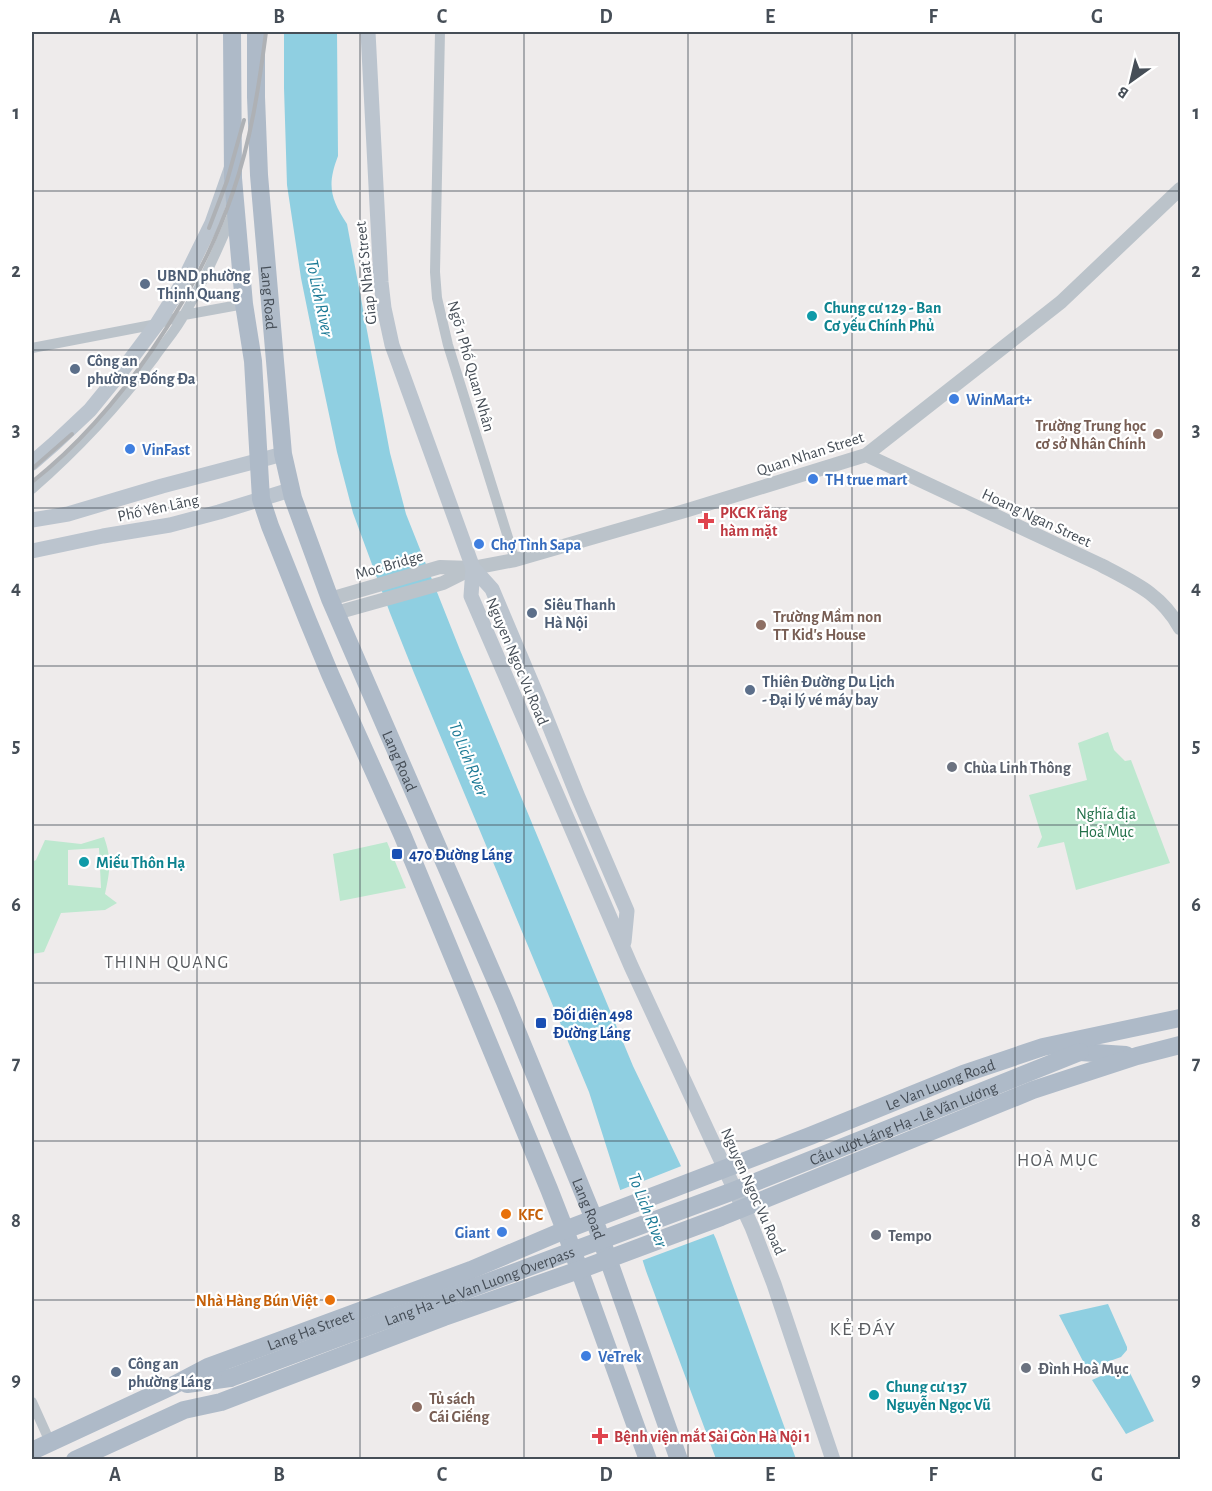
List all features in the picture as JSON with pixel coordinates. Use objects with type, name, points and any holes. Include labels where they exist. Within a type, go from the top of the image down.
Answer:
[{"type":"main road","name":"Lang Road","points":[[232,32],[232,165],[244,304],[253,361],[261,499],[330,674],[402,834],[565,1230],[648,1460]]},
{"type":"main road","name":"Lang Road","points":[[256,32],[256,97],[260,175],[283,454],[290,490],[402,766],[505,1002],[594,1219],[679,1460]]},
{"type":"main road","name":"Giap Nhat Street","points":[[368,32],[384,308],[392,345],[472,568]]},
{"type":"main road","points":[[32,463],[90,410],[157,324],[182,284],[212,223],[232,165]]},
{"type":"main road","name":"Phố Yên Lãng","points":[[32,520],[68,514],[283,454]]},
{"type":"main road","name":"Phố Yên Lãng","points":[[32,551],[170,525],[290,490]]},
{"type":"main road","name":"Nguyen Ngoc Vu Road","points":[[472,568],[492,589],[627,911],[623,945]]},
{"type":"main road","name":"Nguyen Ngoc Vu Road","points":[[472,568],[471,596],[631,966],[752,1227],[774,1284],[833,1460]]},
{"type":"main road","points":[[376,776],[402,766]]},
{"type":"main road","name":"Le Van Luong Road","points":[[594,1219],[971,1071],[1043,1047],[1180,1018]]},
{"type":"main road","name":"Lang Ha - Le Van Luong Overpass","points":[[172,1386],[230,1378],[728,1193],[1080,1052],[1127,1028]]},
{"type":"main road","points":[[75,1460],[184,1410],[221,1402],[482,1303],[721,1217],[1033,1090],[1137,1056],[1180,1045]]},
{"type":"main road","name":"Lang Ha - Le Van Luong Overpass","points":[[1080,1052],[1137,1056]]},
{"type":"main road","points":[[810,1136],[825,1174]]},
{"type":"main road","name":"Lang Ha Street","points":[[32,1451],[208,1367],[471,1270],[594,1219]]},
{"type":"main road","points":[[471,1270],[482,1303]]},
{"type":"main road","name":"Lang Ha - Le Van Luong Overpass","points":[[184,1410],[230,1378]]},
{"type":"street","name":"Ngõ 1 Phố Quan Nhân","points":[[440,32],[435,272],[437,298],[448,345],[515,560]]},
{"type":"street","name":"Quan Nhan Street","points":[[440,567],[472,568],[515,560],[866,455],[1061,302],[1180,189]]},
{"type":"street","points":[[32,489],[60,465],[133,386],[184,315],[214,258],[235,207]]},
{"type":"street","points":[[32,348],[157,324],[184,315],[244,304]]},
{"type":"street","name":"Hoang Ngan Street","points":[[866,455],[1091,560],[1138,585],[1159,599],[1173,615],[1180,628]]},
{"type":"street","name":"Moc Bridge","points":[[339,607],[348,593],[440,567]]},
{"type":"street","name":"Quan Nhan Street","points":[[443,583],[472,568]]},
{"type":"street","name":"Moc Bridge","points":[[339,607],[443,583]]},
{"type":"street","points":[[32,1402],[50,1442]]},
{"type":"green space","name":"Nghĩa địa Hoả Mục","points":[[1108,732],[1114,750],[1125,761],[1131,760],[1170,863],[1076,890],[1064,842],[1037,848],[1042,837],[1029,795],[1087,780],[1078,743]]},
{"type":"green space","points":[[104,837],[109,865],[105,894],[117,903],[105,910],[61,913],[44,952],[32,954],[32,862],[36,860],[45,840],[81,844]],"holes":[[[99,848],[101,888],[68,885],[68,850]]]},
{"type":"green space","points":[[387,842],[406,888],[340,901],[333,854]]},
{"type":"water","name":"To Lich River","points":[[284,32],[337,32],[338,156],[332,175],[332,191],[347,224],[390,453],[406,514],[633,1066],[716,1239],[796,1459],[716,1459],[646,1271],[589,1092],[414,673],[353,513],[337,452],[301,278],[287,185]]},
{"type":"water","points":[[1108,1304],[1127,1350],[1121,1357],[1090,1368],[1085,1365],[1059,1315]]},
{"type":"water","points":[[1126,1365],[1154,1421],[1126,1434],[1092,1380]]},
{"type":"pier","points":[[684,1165],[716,1233],[641,1261],[618,1191]]},
{"type":"railway","points":[[32,482],[64,454],[124,388],[177,312],[199,272],[218,232],[245,153],[254,113],[266,32]]},
{"type":"railway","points":[[209,228],[227,181],[244,120]]},
{"type":"railway","points":[[32,469],[72,434]]},
{"type":"place","name":"UBND phường Thịnh Quang","points":[[145,284]]},
{"type":"place","name":"Chung cư 129 - Ban Cơ yếu Chính Phủ","points":[[812,316]]},
{"type":"place","name":"Công an phường Đống Đa","points":[[75,369]]},
{"type":"place","name":"WinMart+","points":[[954,399]]},
{"type":"place","name":"Trường Trung học cơ sở Nhân Chính","points":[[1158,434]]},
{"type":"place","name":"VinFast","points":[[130,449]]},
{"type":"place","name":"TH true mart","points":[[813,479]]},
{"type":"place","name":"PKCK răng hàm mặt","points":[[706,521]]},
{"type":"place","name":"Chợ Tình Sapa","points":[[479,544]]},
{"type":"place","name":"Siêu Thanh Hà Nội","points":[[532,613]]},
{"type":"place","name":"Trường Mầm non TT Kid's House","points":[[761,625]]},
{"type":"place","name":"Thiên Đường Du Lịch - Đại lý vé máy bay","points":[[750,690]]},
{"type":"place","name":"Chùa Linh Thông","points":[[952,767]]},
{"type":"place","name":"470 Đường Láng","points":[[397,854]]},
{"type":"place","name":"Miếu Thôn Hạ","points":[[84,862]]},
{"type":"place","name":"Đối diện 498 Đường Láng","points":[[541,1023]]},
{"type":"place","name":"KFC","points":[[506,1214]]},
{"type":"place","name":"Giant","points":[[502,1232]]},
{"type":"place","name":"Tempo","points":[[876,1235]]},
{"type":"place","name":"Nhà Hàng Bún Việt","points":[[330,1300]]},
{"type":"place","name":"VeTrek","points":[[586,1356]]},
{"type":"place","name":"Đình Hoà Mục","points":[[1026,1368]]},
{"type":"place","name":"Công an phường Láng","points":[[116,1372]]},
{"type":"place","name":"Chung cư 137 Nguyễn Ngọc Vũ","points":[[874,1395]]},
{"type":"place","name":"Tủ sách Cái Giếng","points":[[417,1407]]},
{"type":"place","name":"Bệnh viện mắt Sài Gòn Hà Nội 1","points":[[600,1436]]},
{"type":"district","name":"THINH QUANG","points":[[167,962]]},
{"type":"district","name":"HOÀ MỤC","points":[[1058,1160]]},
{"type":"district","name":"KẺ ĐÁY","points":[[863,1328]]}]
